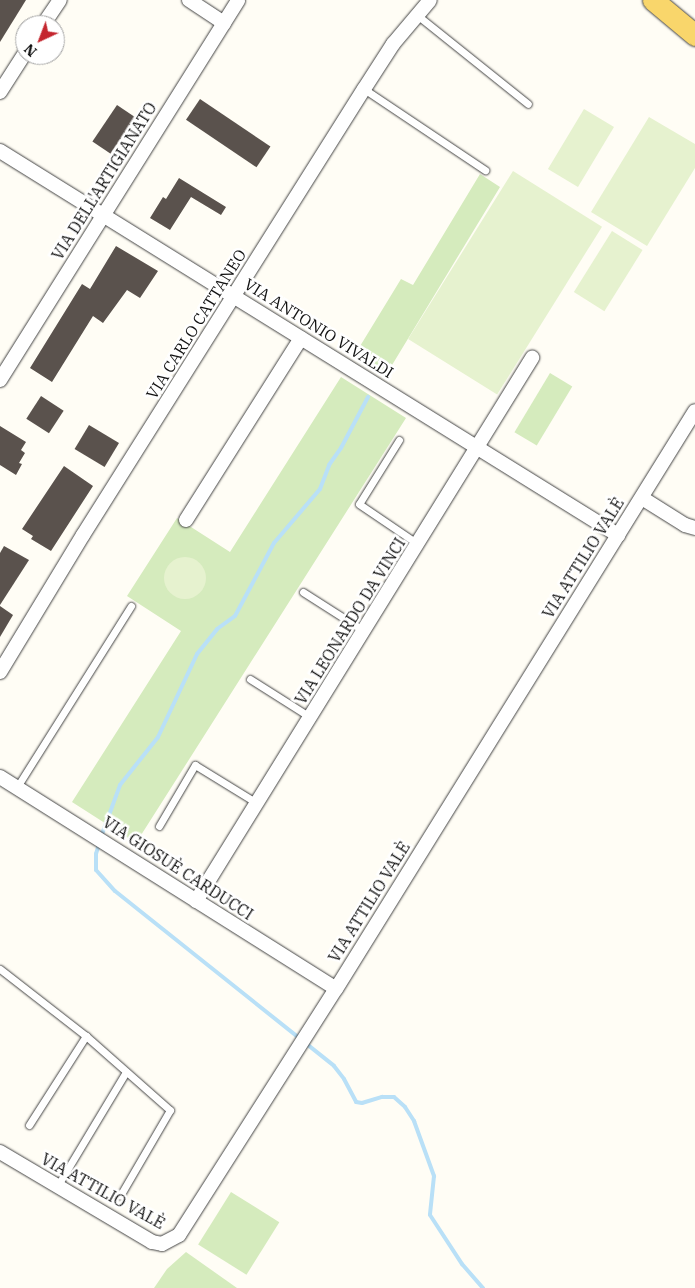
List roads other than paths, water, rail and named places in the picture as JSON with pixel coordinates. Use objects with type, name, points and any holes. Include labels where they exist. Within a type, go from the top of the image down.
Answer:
[{"type":"main road","points":[[653,0],[695,35]]},
{"type":"street","points":[[50,15],[60,0]]},
{"type":"street","points":[[189,0],[224,23]]},
{"type":"street","name":"VIA DELL'ARTIGIANATO","points":[[0,380],[238,0]]},
{"type":"street","name":"VIA CARLO CATTANEO","points":[[0,672],[83,535],[364,89],[393,44],[430,0]]},
{"type":"street","points":[[0,92],[17,65]]},
{"type":"street","name":"VIA ANTONIO VIVALDI","points":[[0,151],[618,534]]},
{"type":"street","points":[[186,520],[301,338]]},
{"type":"street","name":"VIA LEONARDO DA VINCI","points":[[196,901],[532,358]]},
{"type":"street","name":"VIA ATTILIO VALÈ","points":[[0,1152],[152,1242],[162,1244],[172,1240],[185,1227],[336,989],[695,411]]},
{"type":"street","points":[[642,498],[685,525],[695,528]]},
{"type":"street","name":"VIA GIOSUÈ CARDUCCI","points":[[0,777],[336,989]]},
{"type":"lane","points":[[416,15],[528,104]]},
{"type":"lane","points":[[364,89],[486,170]]},
{"type":"lane","points":[[400,440],[359,504],[418,544]]},
{"type":"lane","points":[[303,592],[364,632]]},
{"type":"lane","points":[[16,787],[131,606]]},
{"type":"lane","points":[[250,679],[311,717]]},
{"type":"lane","points":[[159,826],[195,765],[257,803]]},
{"type":"lane","points":[[0,970],[86,1036],[170,1110],[120,1196]]},
{"type":"lane","points":[[29,1125],[86,1036]]},
{"type":"lane","points":[[58,1185],[126,1072]]},
{"type":"waterway","points":[[101,837],[120,785],[158,737],[197,654],[217,629],[235,616],[274,543],[320,489],[329,465],[341,448],[368,397]]},
{"type":"waterway","points":[[99,844],[96,854],[96,870],[115,891],[334,1066],[344,1079],[356,1102],[362,1103],[382,1097],[394,1097],[405,1107],[414,1121],[434,1176],[430,1215],[462,1264],[483,1288]]}]
